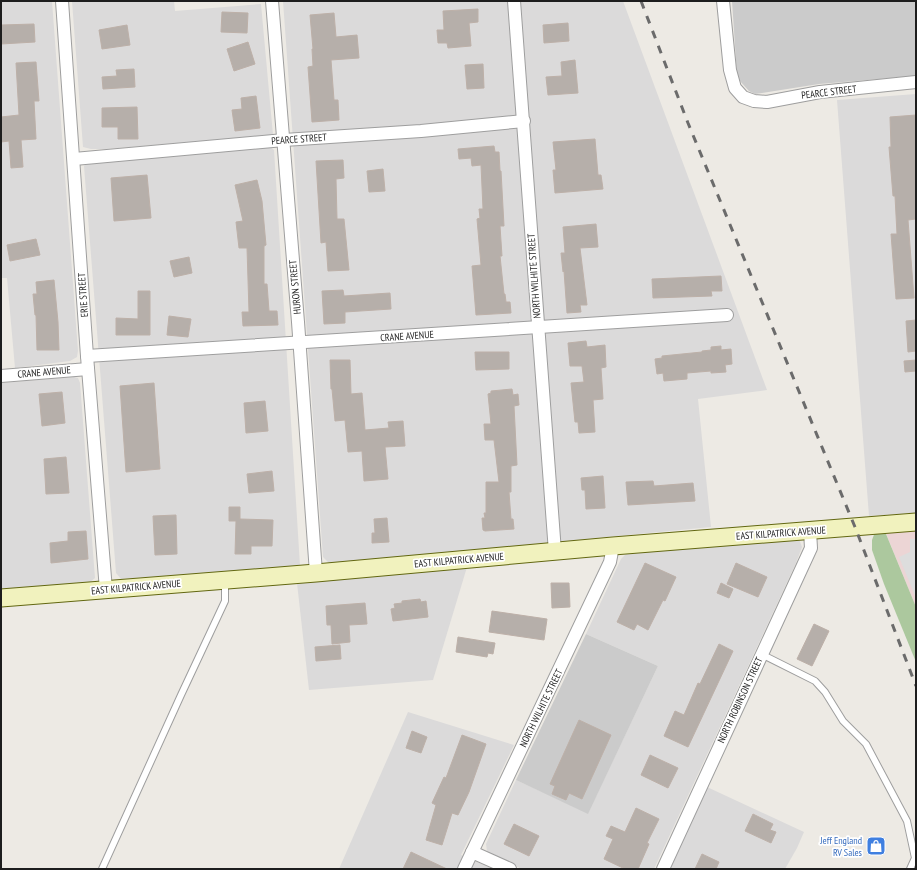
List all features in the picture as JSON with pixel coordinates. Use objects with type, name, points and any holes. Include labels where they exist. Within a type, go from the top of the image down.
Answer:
[{"type":"street","name":"ERIE STREET","points":[[62,1],[87,356],[106,590]]},
{"type":"street","name":"HURON STREET","points":[[272,1],[284,140],[316,573]]},
{"type":"street","name":"NORTH WILHITE STREET","points":[[514,1],[555,552]]},
{"type":"street","name":"PEARCE STREET","points":[[723,1],[730,70],[735,88],[743,97],[754,101],[767,102],[820,92],[916,82]]},
{"type":"street","name":"PEARCE STREET","points":[[74,159],[284,140],[421,131],[524,121]]},
{"type":"street","name":"CRANE AVENUE","points":[[87,356],[727,315]]},
{"type":"street","name":"CRANE AVENUE","points":[[1,376],[88,369]]},
{"type":"street","name":"EAST KILPATRICK AVENUE","points":[[1,598],[916,522]]},
{"type":"street","name":"NORTH ROBINSON STREET","points":[[662,869],[811,548],[810,531]]},
{"type":"street","name":"NORTH WILHITE STREET","points":[[464,869],[610,562],[614,546]]},
{"type":"street","points":[[472,852],[510,869]]},
{"type":"lane","points":[[102,869],[177,702],[225,601],[225,580]]},
{"type":"lane","points":[[761,654],[815,681],[825,692],[844,721],[866,744],[907,821],[915,858],[910,869]]},
{"type":"shaded area","points":[[1,1],[52,1],[78,351],[77,357],[70,361],[15,368],[7,278],[1,278]]},
{"type":"shaded area","points":[[72,1],[174,1],[175,11],[261,4],[273,135],[106,149],[91,149],[83,147]]},
{"type":"shaded area","points":[[283,1],[623,1],[767,390],[698,399],[711,527],[334,563],[329,563],[323,557]]},
{"type":"shaded area","points":[[732,1],[916,1],[916,76],[819,84],[755,94],[749,91],[737,75]]},
{"type":"shaded area","points":[[916,94],[916,513],[869,516],[837,100]]},
{"type":"shaded area","points":[[269,146],[274,150],[300,566],[121,579],[116,573],[84,166],[86,164]]},
{"type":"shaded area","points":[[74,377],[78,378],[80,383],[95,578],[90,582],[1,590],[1,383]]},
{"type":"shaded area","points":[[916,529],[916,607],[885,531]]},
{"type":"shaded area","points":[[799,539],[802,547],[796,563],[654,869],[522,869],[493,856],[487,851],[486,844],[516,780],[588,813],[658,666],[586,634],[621,559],[625,555],[629,553]]},
{"type":"shaded area","points":[[910,539],[916,539],[916,598],[899,557],[910,552]]},
{"type":"shaded area","points":[[467,567],[433,680],[309,690],[297,583]]},
{"type":"shaded area","points":[[586,634],[658,666],[588,814],[516,780]]},
{"type":"shaded area","points":[[408,712],[514,745],[461,855],[493,869],[339,869]]},
{"type":"shaded area","points":[[707,787],[804,832],[785,869],[670,869]]},
{"type":"green space","points":[[875,532],[886,534],[916,607],[916,662],[884,584],[872,550],[872,540]]},
{"type":"building","points":[[478,9],[478,22],[469,23],[471,46],[448,48],[447,43],[438,43],[437,30],[444,30],[443,11]]},
{"type":"building","points":[[222,12],[248,13],[247,33],[221,32]]},
{"type":"building","points":[[334,13],[336,37],[357,35],[359,58],[331,60],[334,100],[338,100],[339,120],[312,122],[308,67],[313,66],[310,15]]},
{"type":"building","points":[[568,23],[569,41],[544,43],[543,25]]},
{"type":"building","points":[[34,24],[35,42],[1,44],[1,25]]},
{"type":"building","points":[[127,25],[130,45],[102,49],[99,30]]},
{"type":"building","points":[[248,42],[255,64],[234,71],[227,49]]},
{"type":"building","points":[[575,60],[578,93],[548,95],[546,77],[562,76],[561,62]]},
{"type":"building","points":[[36,62],[39,101],[34,101],[36,139],[21,140],[23,167],[11,168],[9,141],[1,142],[1,117],[19,115],[16,63]]},
{"type":"building","points":[[483,64],[484,88],[467,89],[465,65]]},
{"type":"building","points":[[134,69],[135,87],[103,89],[102,77],[117,76],[116,70]]},
{"type":"building","points":[[256,96],[260,128],[235,131],[232,110],[242,109],[241,98]]},
{"type":"building","points":[[137,107],[138,139],[118,139],[118,127],[102,127],[102,108]]},
{"type":"building","points":[[916,115],[916,219],[908,220],[914,298],[896,299],[891,234],[897,234],[895,196],[893,196],[889,147],[891,147],[890,117]]},
{"type":"building","points":[[595,139],[598,175],[601,175],[603,189],[555,193],[553,170],[556,170],[553,142]]},
{"type":"building","points":[[494,146],[495,152],[499,152],[504,226],[500,226],[502,256],[500,256],[504,294],[506,302],[510,302],[511,313],[476,315],[472,266],[481,265],[477,219],[480,218],[479,209],[483,209],[481,165],[472,166],[471,158],[459,159],[458,149]]},
{"type":"building","points":[[343,160],[344,178],[336,179],[337,219],[344,219],[349,270],[328,271],[326,242],[321,243],[316,161]]},
{"type":"building","points":[[383,169],[385,191],[369,192],[367,171]]},
{"type":"building","points":[[147,175],[151,218],[114,221],[111,178]]},
{"type":"building","points":[[257,180],[262,201],[266,245],[264,246],[264,284],[267,284],[269,311],[277,311],[278,325],[243,326],[242,312],[249,312],[247,248],[239,248],[236,222],[243,221],[235,185]]},
{"type":"building","points":[[596,224],[598,247],[580,248],[587,305],[580,305],[581,312],[567,313],[561,253],[565,253],[563,227]]},
{"type":"building","points":[[36,239],[40,255],[10,261],[7,245]]},
{"type":"building","points":[[189,257],[192,273],[174,277],[170,261]]},
{"type":"building","points":[[721,276],[722,291],[711,291],[712,296],[653,298],[652,279]]},
{"type":"building","points":[[54,280],[59,350],[37,350],[36,315],[33,294],[37,294],[36,282]]},
{"type":"building","points":[[343,290],[344,296],[390,293],[391,309],[345,312],[345,323],[324,324],[322,291]]},
{"type":"building","points":[[138,291],[150,291],[150,335],[116,335],[116,318],[138,319]]},
{"type":"building","points":[[169,316],[191,319],[188,337],[167,335]]},
{"type":"building","points":[[916,320],[916,351],[908,352],[906,321]]},
{"type":"building","points":[[586,341],[587,347],[605,345],[606,367],[601,368],[603,399],[593,400],[595,432],[579,433],[578,422],[575,422],[571,383],[584,382],[582,366],[570,366],[568,343]]},
{"type":"building","points":[[721,346],[721,350],[731,349],[732,364],[725,365],[726,372],[711,373],[711,371],[687,373],[687,379],[664,381],[663,373],[657,374],[655,359],[662,358],[662,356],[702,352],[711,350],[711,347]]},
{"type":"building","points":[[475,352],[509,352],[509,369],[476,370]]},
{"type":"building","points":[[330,360],[350,360],[351,394],[362,393],[365,430],[389,428],[388,422],[403,421],[405,446],[385,447],[388,479],[364,481],[362,451],[348,452],[345,420],[335,421],[331,389]]},
{"type":"building","points":[[916,360],[916,371],[905,372],[904,361]]},
{"type":"building","points":[[154,383],[160,469],[126,472],[120,386]]},
{"type":"building","points":[[512,389],[513,395],[518,394],[519,405],[514,406],[517,465],[511,466],[511,492],[509,492],[511,519],[513,519],[514,529],[485,531],[483,530],[482,518],[485,518],[484,513],[486,513],[486,482],[499,482],[494,440],[485,440],[484,424],[491,424],[488,394],[491,393],[491,391]]},
{"type":"building","points":[[62,392],[65,423],[42,426],[39,394]]},
{"type":"building","points":[[265,401],[268,431],[246,433],[244,403]]},
{"type":"building","points":[[66,457],[69,493],[46,494],[44,459]]},
{"type":"building","points":[[272,471],[274,491],[249,493],[247,474]]},
{"type":"building","points":[[603,476],[605,508],[586,509],[585,490],[582,490],[581,478]]},
{"type":"building","points":[[653,481],[654,486],[693,483],[695,501],[628,505],[626,482]]},
{"type":"building","points":[[229,507],[240,507],[240,519],[273,520],[272,546],[251,546],[251,554],[235,554],[236,521],[229,521]]},
{"type":"building","points":[[176,515],[177,554],[155,555],[153,516]]},
{"type":"building","points":[[387,518],[389,542],[372,543],[372,533],[375,533],[374,519]]},
{"type":"building","points":[[86,531],[88,559],[51,563],[50,543],[68,541],[68,532]]},
{"type":"building","points":[[645,563],[676,577],[665,601],[663,600],[648,630],[637,624],[634,630],[617,622]]},
{"type":"building","points":[[736,563],[767,577],[758,597],[727,584]]},
{"type":"building","points":[[551,583],[569,583],[570,607],[552,608]]},
{"type":"building","points":[[721,583],[733,589],[729,598],[717,593]]},
{"type":"building","points":[[420,599],[421,602],[426,601],[428,617],[393,621],[391,609],[395,608],[394,604],[402,603],[402,601]]},
{"type":"building","points":[[365,603],[367,624],[349,625],[350,642],[332,644],[331,625],[327,625],[326,606]]},
{"type":"building","points":[[492,611],[547,619],[544,640],[489,632]]},
{"type":"building","points":[[814,624],[829,631],[812,666],[797,659]]},
{"type":"building","points":[[458,637],[495,643],[493,654],[488,653],[487,657],[456,652]]},
{"type":"building","points":[[719,644],[733,651],[688,747],[664,736],[675,711],[684,715],[698,683],[700,684]]},
{"type":"building","points":[[340,645],[341,659],[316,661],[315,647]]},
{"type":"building","points":[[579,720],[611,735],[582,799],[569,793],[566,800],[552,794],[555,786],[550,784]]},
{"type":"building","points":[[412,731],[427,737],[421,753],[406,748]]},
{"type":"building","points":[[462,735],[486,744],[469,792],[458,815],[452,813],[442,845],[426,840],[436,805],[432,803],[444,777],[446,778]]},
{"type":"building","points":[[650,755],[678,768],[668,788],[641,775]]},
{"type":"building","points":[[636,808],[659,819],[647,843],[649,844],[638,869],[625,869],[604,859],[613,839],[606,836],[611,826],[625,832]]},
{"type":"building","points":[[753,814],[773,824],[770,830],[776,832],[771,843],[745,831]]},
{"type":"building","points":[[514,824],[539,836],[529,856],[504,844]]},
{"type":"building","points":[[411,852],[447,869],[403,869]]},
{"type":"building","points":[[702,854],[719,862],[716,869],[695,869]]},
{"type":"railway","points":[[641,1],[688,123],[855,527],[916,686]]},
{"type":"place","name":"Jeff England RV Sales","points":[[876,846]]}]
